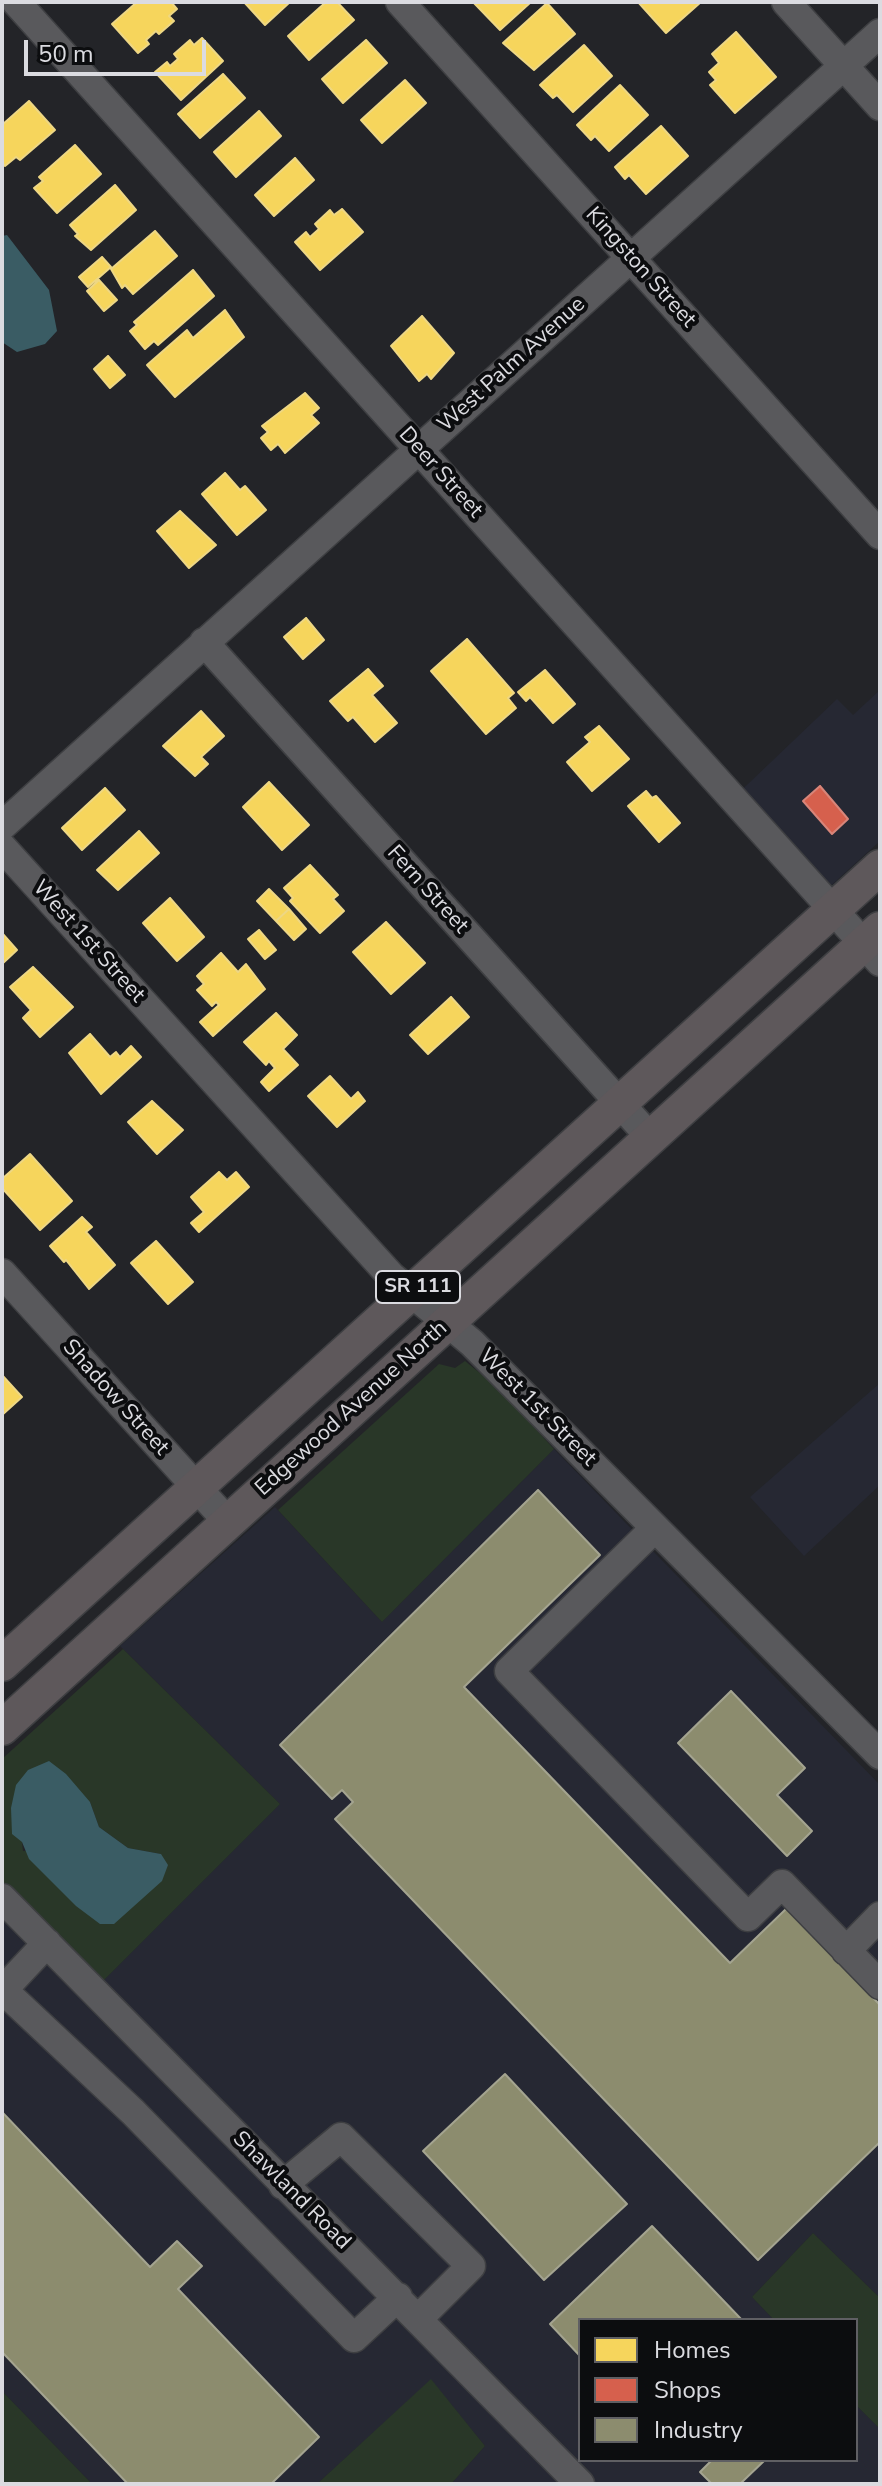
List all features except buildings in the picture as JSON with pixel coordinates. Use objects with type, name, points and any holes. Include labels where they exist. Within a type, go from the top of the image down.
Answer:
[{"type":"main road","name":"Edgewood Avenue North","points":[[2,1664],[880,867]]},
{"type":"main road","name":"Edgewood Avenue North","points":[[6,1716],[228,1522],[650,1137],[875,945]]},
{"type":"street","name":"Deer Street","points":[[16,2],[834,910],[875,945]]},
{"type":"street","name":"Kingston Street","points":[[400,2],[880,535]]},
{"type":"street","points":[[786,2],[880,106]]},
{"type":"street","name":"West Palm Avenue","points":[[2,826],[880,33]]},
{"type":"street","name":"Fern Street","points":[[204,642],[650,1137]]},
{"type":"street","name":"West 1st Street","points":[[2,847],[391,1276],[448,1321],[880,1755]]},
{"type":"street","name":"Shadow Street","points":[[2,1273],[228,1522]]},
{"type":"street","points":[[655,1528],[509,1671],[748,1917],[782,1884],[880,1985]]},
{"type":"street","name":"Shawland Road","points":[[2,1898],[283,2185],[419,2318],[565,2479]]},
{"type":"street","points":[[846,1951],[880,1916]]},
{"type":"street","points":[[47,1943],[3,1990],[133,2112],[354,2338],[398,2297]]},
{"type":"street","points":[[283,2185],[341,2137],[471,2266],[419,2318]]},
{"type":"shaded area","points":[[880,690],[880,841],[813,902],[727,804],[837,699],[853,715]]},
{"type":"shaded area","points":[[880,1383],[880,1485],[804,1556],[750,1497]]},
{"type":"shaded area","points":[[554,1449],[880,1785],[880,2298],[813,2233],[752,2297],[772,2318],[578,2318],[578,2462],[858,2462],[858,2407],[880,2429],[880,2484],[597,2484],[102,1982],[280,1804],[120,1646],[275,1507],[382,1622]]},
{"type":"shaded area","points":[[2,1919],[559,2484],[451,2484],[485,2446],[431,2380],[317,2484],[92,2484],[2,2391]]},
{"type":"green space","points":[[465,1361],[496,1386],[554,1449],[382,1622],[278,1510],[439,1364],[455,1368]]},
{"type":"green space","points":[[123,1649],[280,1804],[102,1982],[2,1882],[2,1759]],"holes":[[[90,1802],[99,1827],[128,1848],[161,1854],[23,1851],[22,1842]]]},
{"type":"green space","points":[[813,2233],[880,2298],[880,2429],[858,2407],[858,2318],[772,2318],[752,2297]]},
{"type":"green space","points":[[431,2379],[485,2446],[451,2484],[317,2484]]},
{"type":"green space","points":[[2,2391],[92,2484],[2,2484]]},
{"type":"water","points":[[7,235],[49,290],[57,331],[45,344],[17,352],[2,342],[2,236]]},
{"type":"water","points":[[49,1761],[66,1774],[90,1802],[99,1827],[128,1848],[161,1854],[168,1865],[162,1881],[114,1924],[100,1924],[76,1906],[29,1859],[22,1842],[12,1834],[11,1808],[16,1785],[28,1770]]}]
